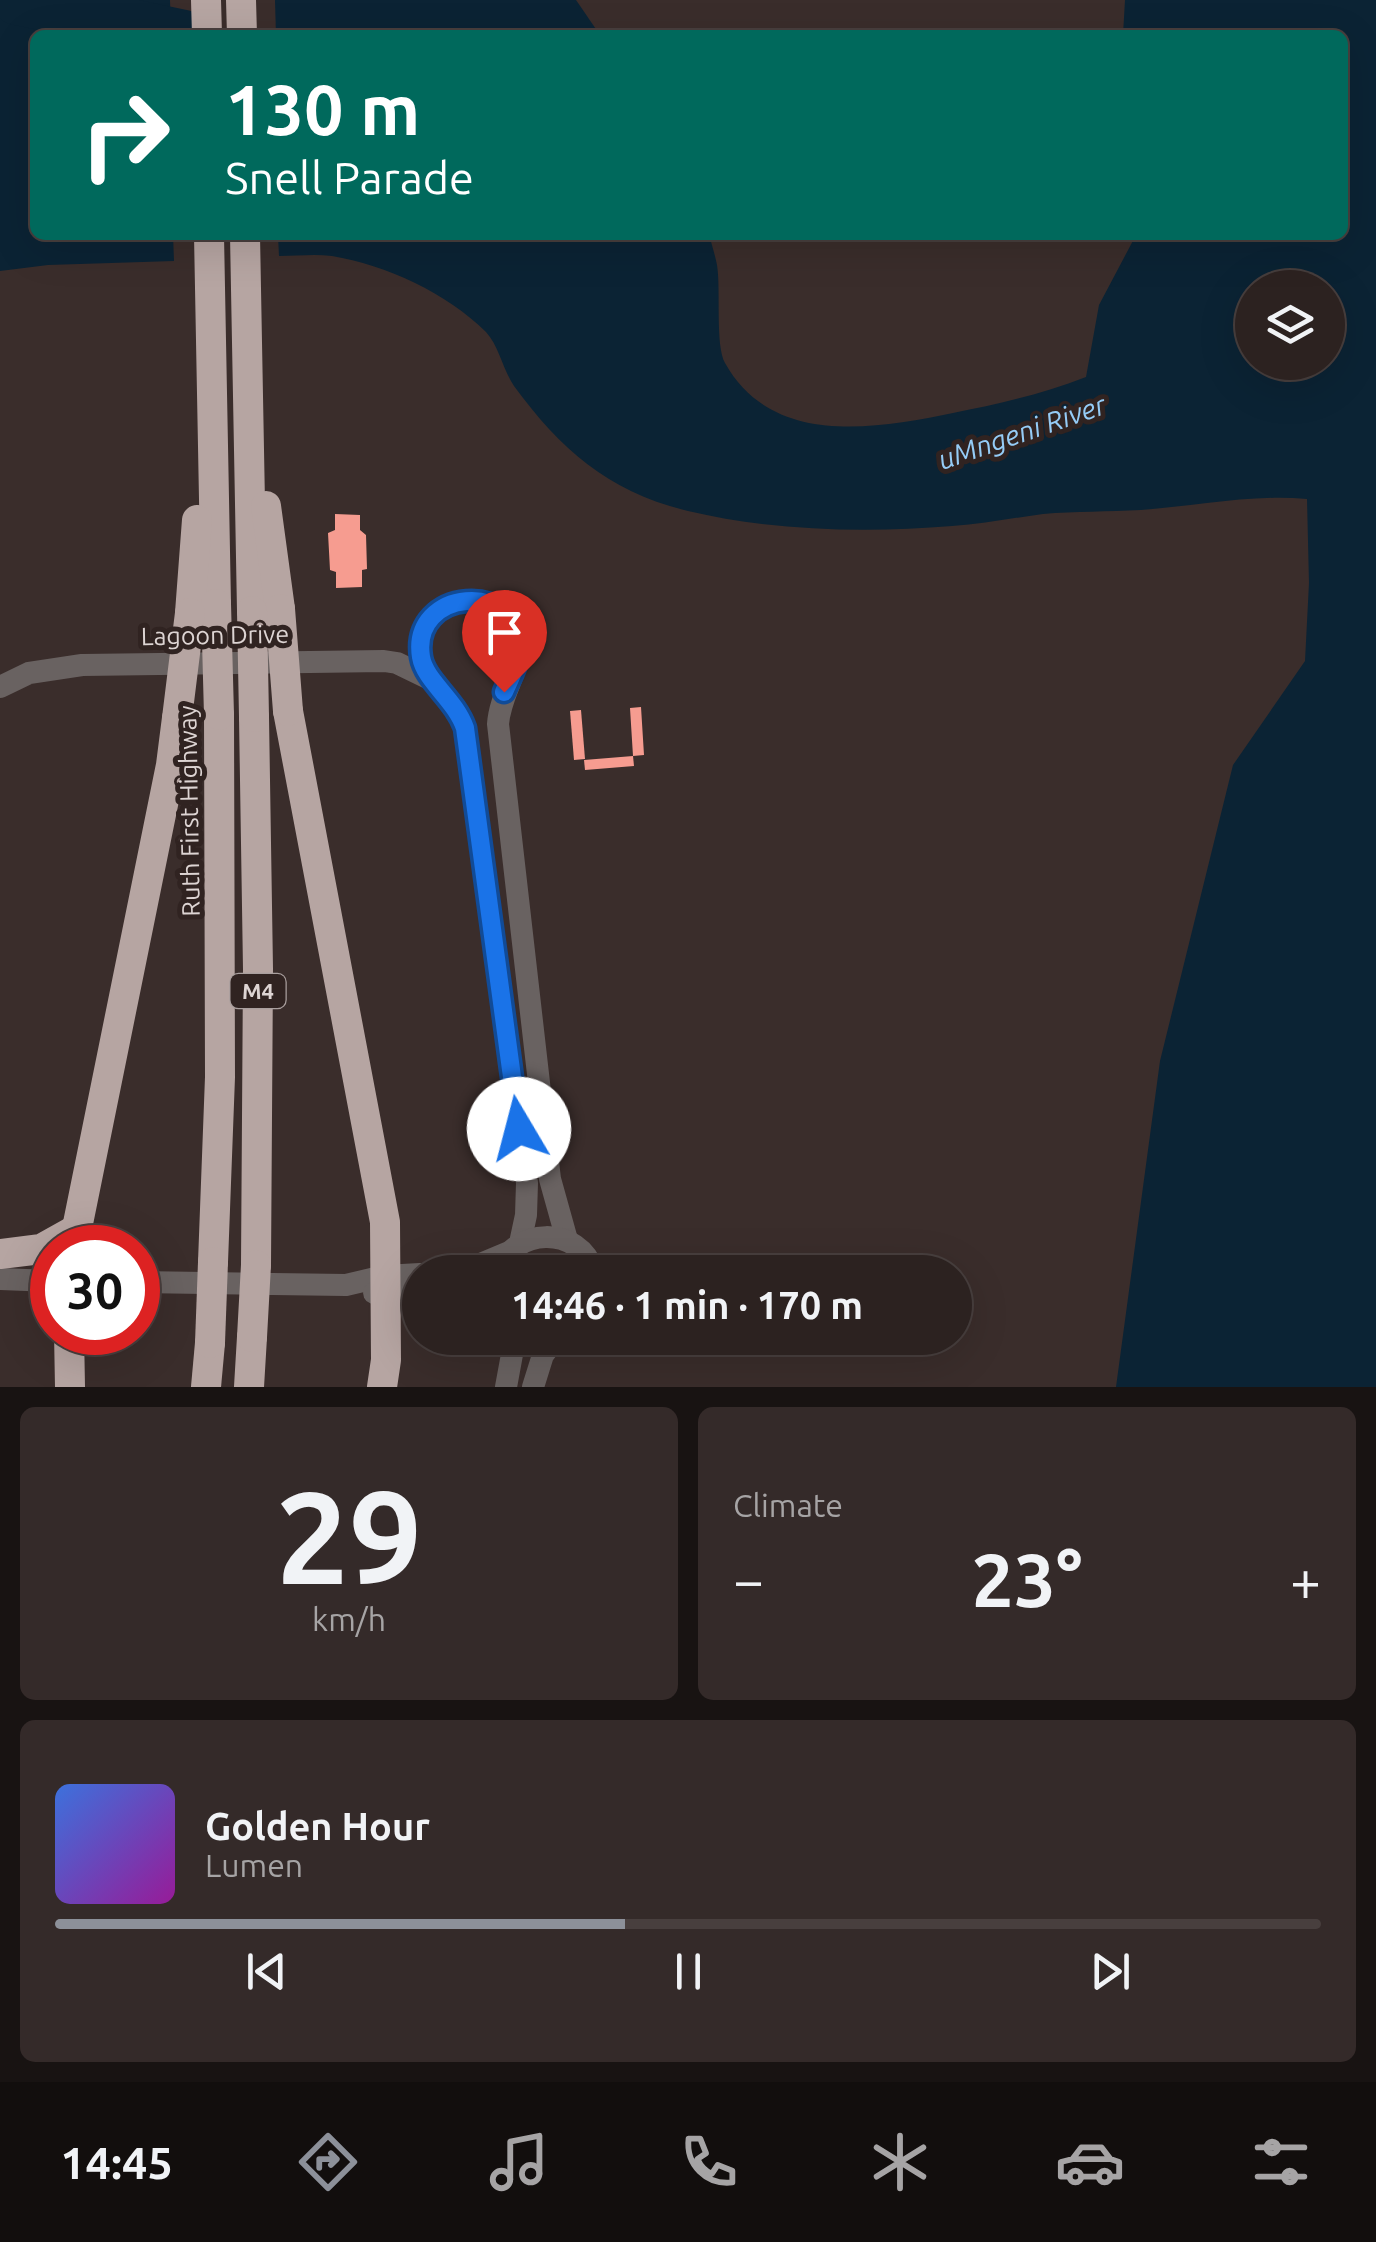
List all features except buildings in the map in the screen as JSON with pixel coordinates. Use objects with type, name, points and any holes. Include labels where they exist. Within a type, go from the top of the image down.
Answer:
[{"type":"highway","points":[[206,0],[207,30]]},
{"type":"highway","points":[[241,0],[242,30]]},
{"type":"highway","name":"Ruth First Highway","points":[[206,1387],[220,1077],[219,715],[203,608],[210,240]]},
{"type":"highway","name":"M4","points":[[245,240],[248,374],[266,610],[254,716],[258,969],[256,1264],[248,1387]]},
{"type":"highway","points":[[77,1225],[177,718],[203,608]]},
{"type":"highway","points":[[266,610],[385,1222],[386,1360],[382,1387]]},
{"type":"highway","points":[[0,1254],[30,1250]]},
{"type":"highway","points":[[69,1355],[70,1387]]},
{"type":"street","points":[[508,1255],[526,1215],[527,1182],[465,728],[455,706],[430,679],[421,657],[420,642],[434,615],[460,600],[475,600],[502,611],[512,623],[520,652],[500,706],[498,724],[550,1179],[567,1240]]},
{"type":"street","name":"Lagoon Drive","points":[[0,687],[30,674],[82,665],[384,661],[408,667],[430,679]]},
{"type":"street","points":[[509,1255],[535,1237],[552,1236],[567,1240],[584,1255]]},
{"type":"street","points":[[0,1279],[30,1280]]},
{"type":"street","points":[[385,1286],[402,1280]]},
{"type":"street","points":[[160,1282],[385,1286],[402,1291]]},
{"type":"street","points":[[506,1387],[513,1355]]},
{"type":"street","points":[[533,1387],[544,1355]]},
{"type":"water","points":[[0,0],[170,0],[171,30],[30,30],[30,240],[173,240],[174,261],[48,265],[0,271]]},
{"type":"water","points":[[275,0],[576,0],[597,30],[276,30]]},
{"type":"water","points":[[1125,0],[1376,0],[1376,1387],[1116,1387],[1160,1061],[1233,765],[1305,661],[1309,583],[1307,499],[1245,499],[886,529],[819,529],[753,523],[688,511],[634,492],[569,449],[514,386],[486,332],[453,305],[415,283],[353,260],[326,255],[279,256],[278,240],[710,240],[717,265],[719,330],[725,363],[745,390],[769,408],[797,420],[827,426],[923,419],[1020,398],[1086,377],[1099,305],[1133,240],[1348,240],[1348,30],[1123,30]]},
{"type":"waterway","name":"uMngeni River","points":[[17,0],[160,30]]},
{"type":"route","points":[[504,692],[520,652],[512,623],[502,611],[475,600],[460,600],[434,615],[420,642],[421,657],[430,679],[448,696],[465,728],[519,1129]]}]
